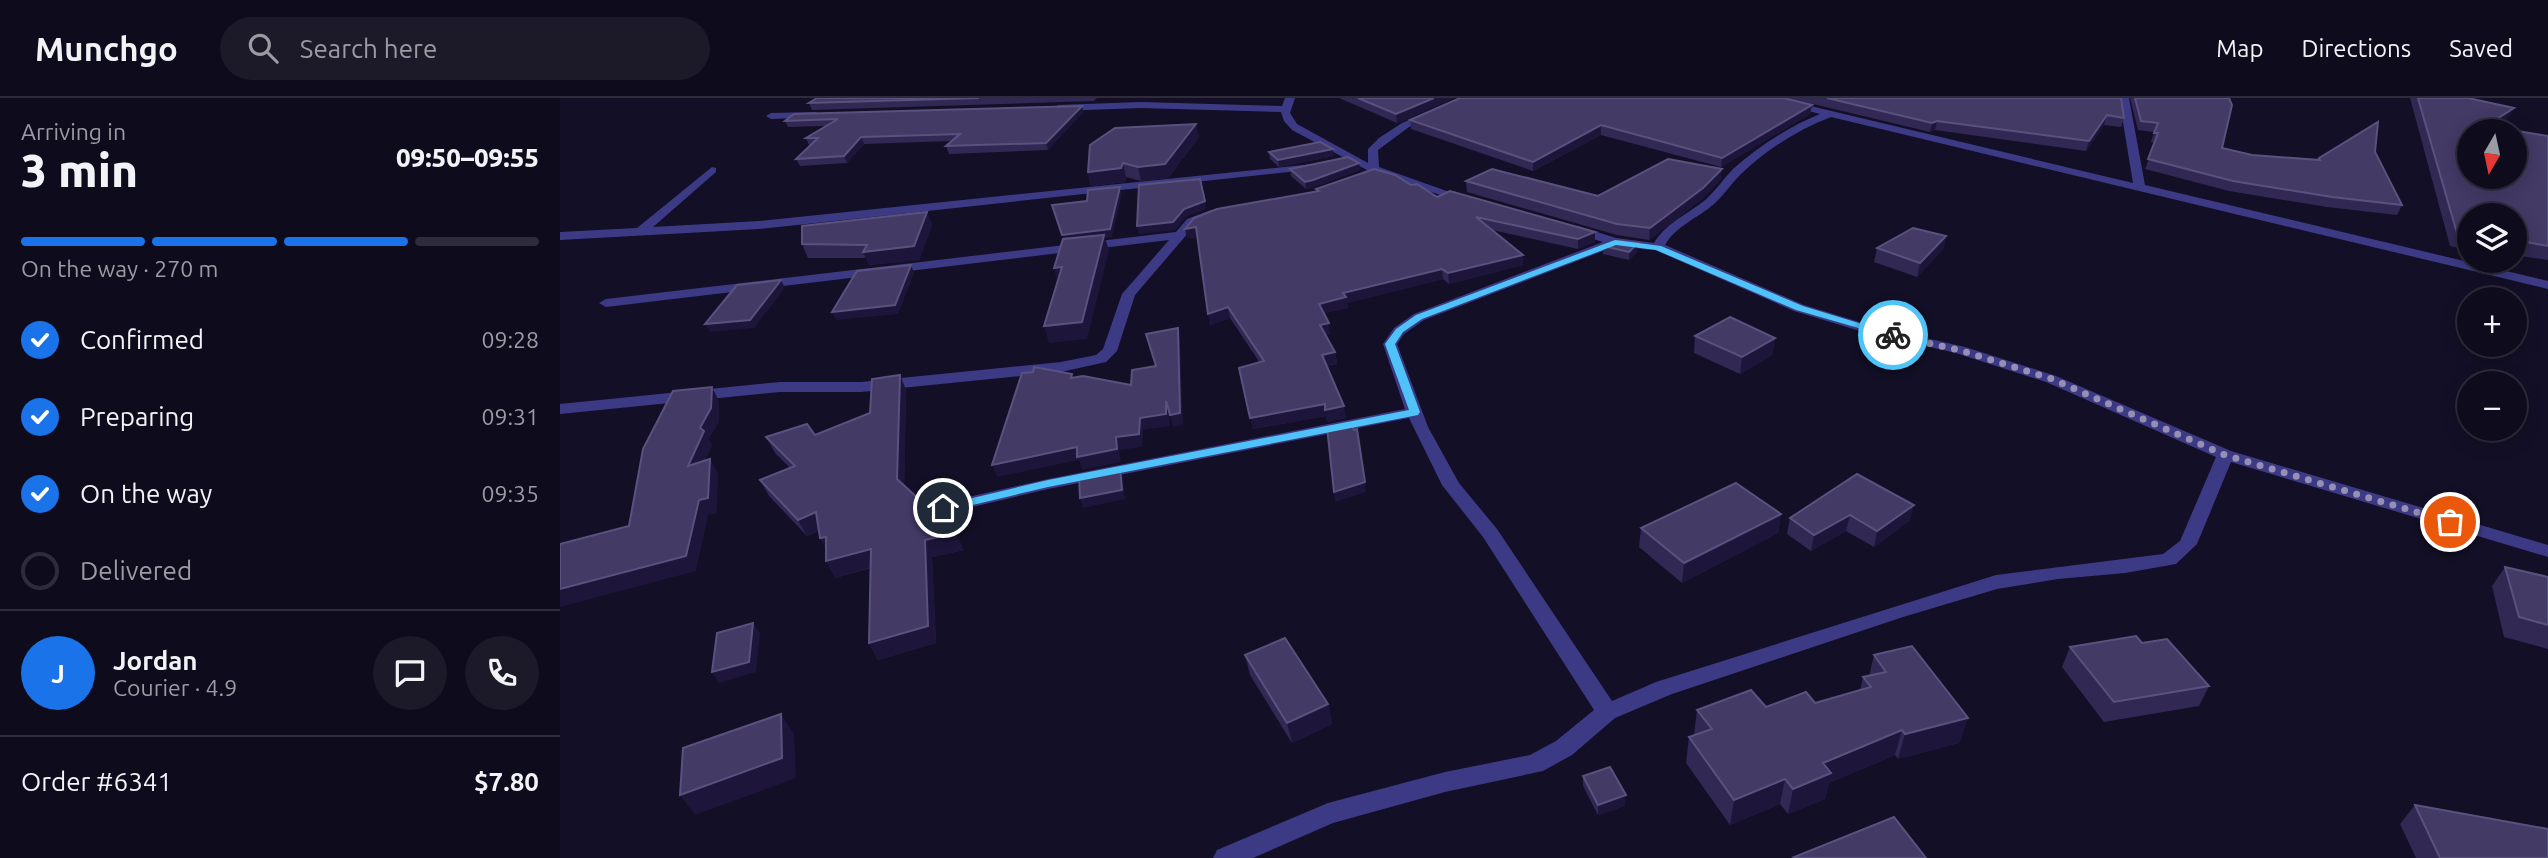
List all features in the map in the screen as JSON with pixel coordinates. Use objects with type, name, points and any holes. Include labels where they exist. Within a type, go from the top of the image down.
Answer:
[{"type":"street","points":[[1374,171],[1373,149],[1381,140],[1401,128],[1469,98]]},
{"type":"street","points":[[1765,98],[2548,285]]},
{"type":"street","points":[[2124,98],[2140,188]]},
{"type":"street","points":[[1048,108],[1287,104],[1291,125],[1337,162]]},
{"type":"street","points":[[1658,247],[1677,226],[1720,192],[1735,174],[1807,121],[1829,114]]},
{"type":"street","points":[[771,116],[827,115]]},
{"type":"street","points":[[560,236],[759,225],[1273,173],[1337,162],[1482,204]]},
{"type":"street","points":[[640,232],[712,170]]},
{"type":"street","points":[[1351,182],[1374,171]]},
{"type":"street","points":[[560,409],[780,387],[861,387],[1093,362],[1110,351],[1129,294],[1178,235],[1191,222],[1228,210]]},
{"type":"street","points":[[1558,224],[1615,242],[1658,247],[1799,308],[1865,328],[1959,350],[2052,379],[2225,455],[2548,551]]},
{"type":"street","points":[[560,248],[582,234]]},
{"type":"street","points":[[606,303],[1178,235]]},
{"type":"street","points":[[1607,712],[1490,533],[1451,485],[1415,412],[1390,344],[1399,331],[1419,317],[1615,242]]},
{"type":"street","points":[[943,508],[1048,484],[1415,412]]},
{"type":"street","points":[[1226,858],[1328,814],[1445,782],[1535,764],[1564,748],[1607,712],[1664,688],[1996,582],[2058,572],[2125,567],[2169,559],[2188,544],[2225,455]]},
{"type":"building","points":[[817,98],[979,98],[809,103]]},
{"type":"building","points":[[1358,98],[1434,98],[1396,114]]},
{"type":"building","points":[[1460,98],[1784,98],[1812,105],[1722,158],[1601,125],[1533,162],[1410,120]]},
{"type":"building","points":[[1827,98],[2121,98],[2124,118],[2107,115],[2089,141],[1937,121],[1932,123]]},
{"type":"building","points":[[2135,98],[2229,98],[2232,105],[2222,148],[2252,155],[2320,160],[2319,158],[2378,122],[2375,152],[2402,205],[2233,181],[2148,159],[2158,133],[2154,133],[2158,123],[2141,121]]},
{"type":"building","points":[[2418,98],[2468,98],[2514,108],[2497,119],[2457,119],[2457,189],[2527,189],[2527,133],[2548,136],[2548,246],[2527,242],[2527,203],[2457,203],[2457,233]]},
{"type":"building","points":[[1082,106],[1046,143],[946,146],[960,134],[861,137],[844,156],[796,159],[818,138],[806,138],[838,119],[785,121],[794,114]]},
{"type":"building","points":[[1196,124],[1165,164],[1138,167],[1123,163],[1121,168],[1088,172],[1090,145],[1115,128]]},
{"type":"building","points":[[1320,142],[1333,149],[1278,160],[1269,152]]},
{"type":"building","points":[[1348,157],[1359,163],[1305,182],[1290,169]]},
{"type":"building","points":[[1668,159],[1722,169],[1703,188],[1650,228],[1617,224],[1466,181],[1492,169],[1598,196]]},
{"type":"building","points":[[1374,169],[1395,175],[1411,185],[1417,184],[1437,197],[1450,191],[1595,232],[1578,239],[1476,217],[1523,255],[1448,273],[1442,269],[1343,293],[1346,297],[1319,304],[1329,323],[1320,325],[1335,352],[1322,355],[1344,406],[1325,410],[1325,404],[1250,418],[1239,368],[1264,361],[1228,307],[1208,314],[1196,227],[1185,229],[1194,218],[1217,209],[1319,191],[1316,189]]},
{"type":"building","points":[[1200,179],[1205,201],[1184,209],[1173,222],[1137,226],[1139,185]]},
{"type":"building","points":[[1120,187],[1110,229],[1062,235],[1052,205],[1087,201],[1088,190]]},
{"type":"building","points":[[927,212],[914,246],[863,252],[867,245],[802,244],[802,226]]},
{"type":"building","points":[[1913,228],[1946,236],[1920,263],[1877,248]]},
{"type":"building","points":[[1104,235],[1082,322],[1044,326],[1062,267],[1054,268],[1063,239]]},
{"type":"building","points":[[1617,241],[1638,243],[1629,252],[1603,246]]},
{"type":"building","points":[[911,265],[895,305],[832,312],[857,271]]},
{"type":"building","points":[[781,280],[750,320],[705,324],[737,285]]},
{"type":"building","points":[[1730,317],[1775,338],[1742,357],[1695,336]]},
{"type":"building","points":[[1178,328],[1180,413],[1170,415],[1166,401],[1166,414],[1140,418],[1139,434],[1116,437],[1117,449],[1077,457],[1077,447],[992,465],[1022,373],[1033,372],[1034,367],[1072,374],[1071,378],[1083,376],[1131,385],[1132,370],[1156,366],[1146,334]]},
{"type":"building","points":[[900,375],[897,479],[956,533],[925,540],[928,626],[869,643],[871,549],[826,561],[826,537],[820,538],[816,512],[798,520],[760,480],[795,466],[766,437],[807,424],[815,435],[870,413],[872,379]]},
{"type":"building","points":[[712,387],[711,408],[700,428],[704,431],[688,466],[710,459],[708,498],[699,500],[686,556],[560,589],[560,544],[629,526],[643,449],[673,391]]},
{"type":"building","points":[[1351,423],[1354,430],[1357,429],[1365,482],[1334,492],[1327,427]]},
{"type":"building","points":[[1120,467],[1122,490],[1080,498],[1079,475]]},
{"type":"building","points":[[1857,474],[1914,505],[1877,531],[1850,515],[1814,535],[1790,518]]},
{"type":"building","points":[[1736,483],[1781,514],[1684,563],[1641,528]]},
{"type":"building","points":[[2505,567],[2548,577],[2548,625],[2519,617]]},
{"type":"building","points":[[753,623],[749,662],[712,672],[717,633]]},
{"type":"building","points":[[2136,636],[2142,643],[2167,639],[2209,686],[2114,702],[2070,647]]},
{"type":"building","points":[[1285,638],[1328,704],[1287,723],[1245,655]]},
{"type":"building","points":[[1912,646],[1968,718],[1905,734],[1902,730],[1823,763],[1831,773],[1793,789],[1785,779],[1734,800],[1689,737],[1712,729],[1697,710],[1751,690],[1766,707],[1806,692],[1815,703],[1871,687],[1863,677],[1886,672],[1874,655]]},
{"type":"building","points":[[781,714],[782,758],[680,795],[683,748]]},
{"type":"building","points":[[1610,767],[1626,795],[1598,805],[1583,776]]},
{"type":"building","points":[[2415,805],[2548,829],[2548,858],[2440,858]]},
{"type":"building","points":[[1894,817],[1926,858],[1792,858]]},
{"type":"way so far","points":[[1893,335],[1959,350],[2052,379],[2225,455],[2450,522]]},
{"type":"route","points":[[943,508],[1048,484],[1415,412],[1390,344],[1399,331],[1419,317],[1615,242],[1658,247],[1799,308],[1893,335]]}]
